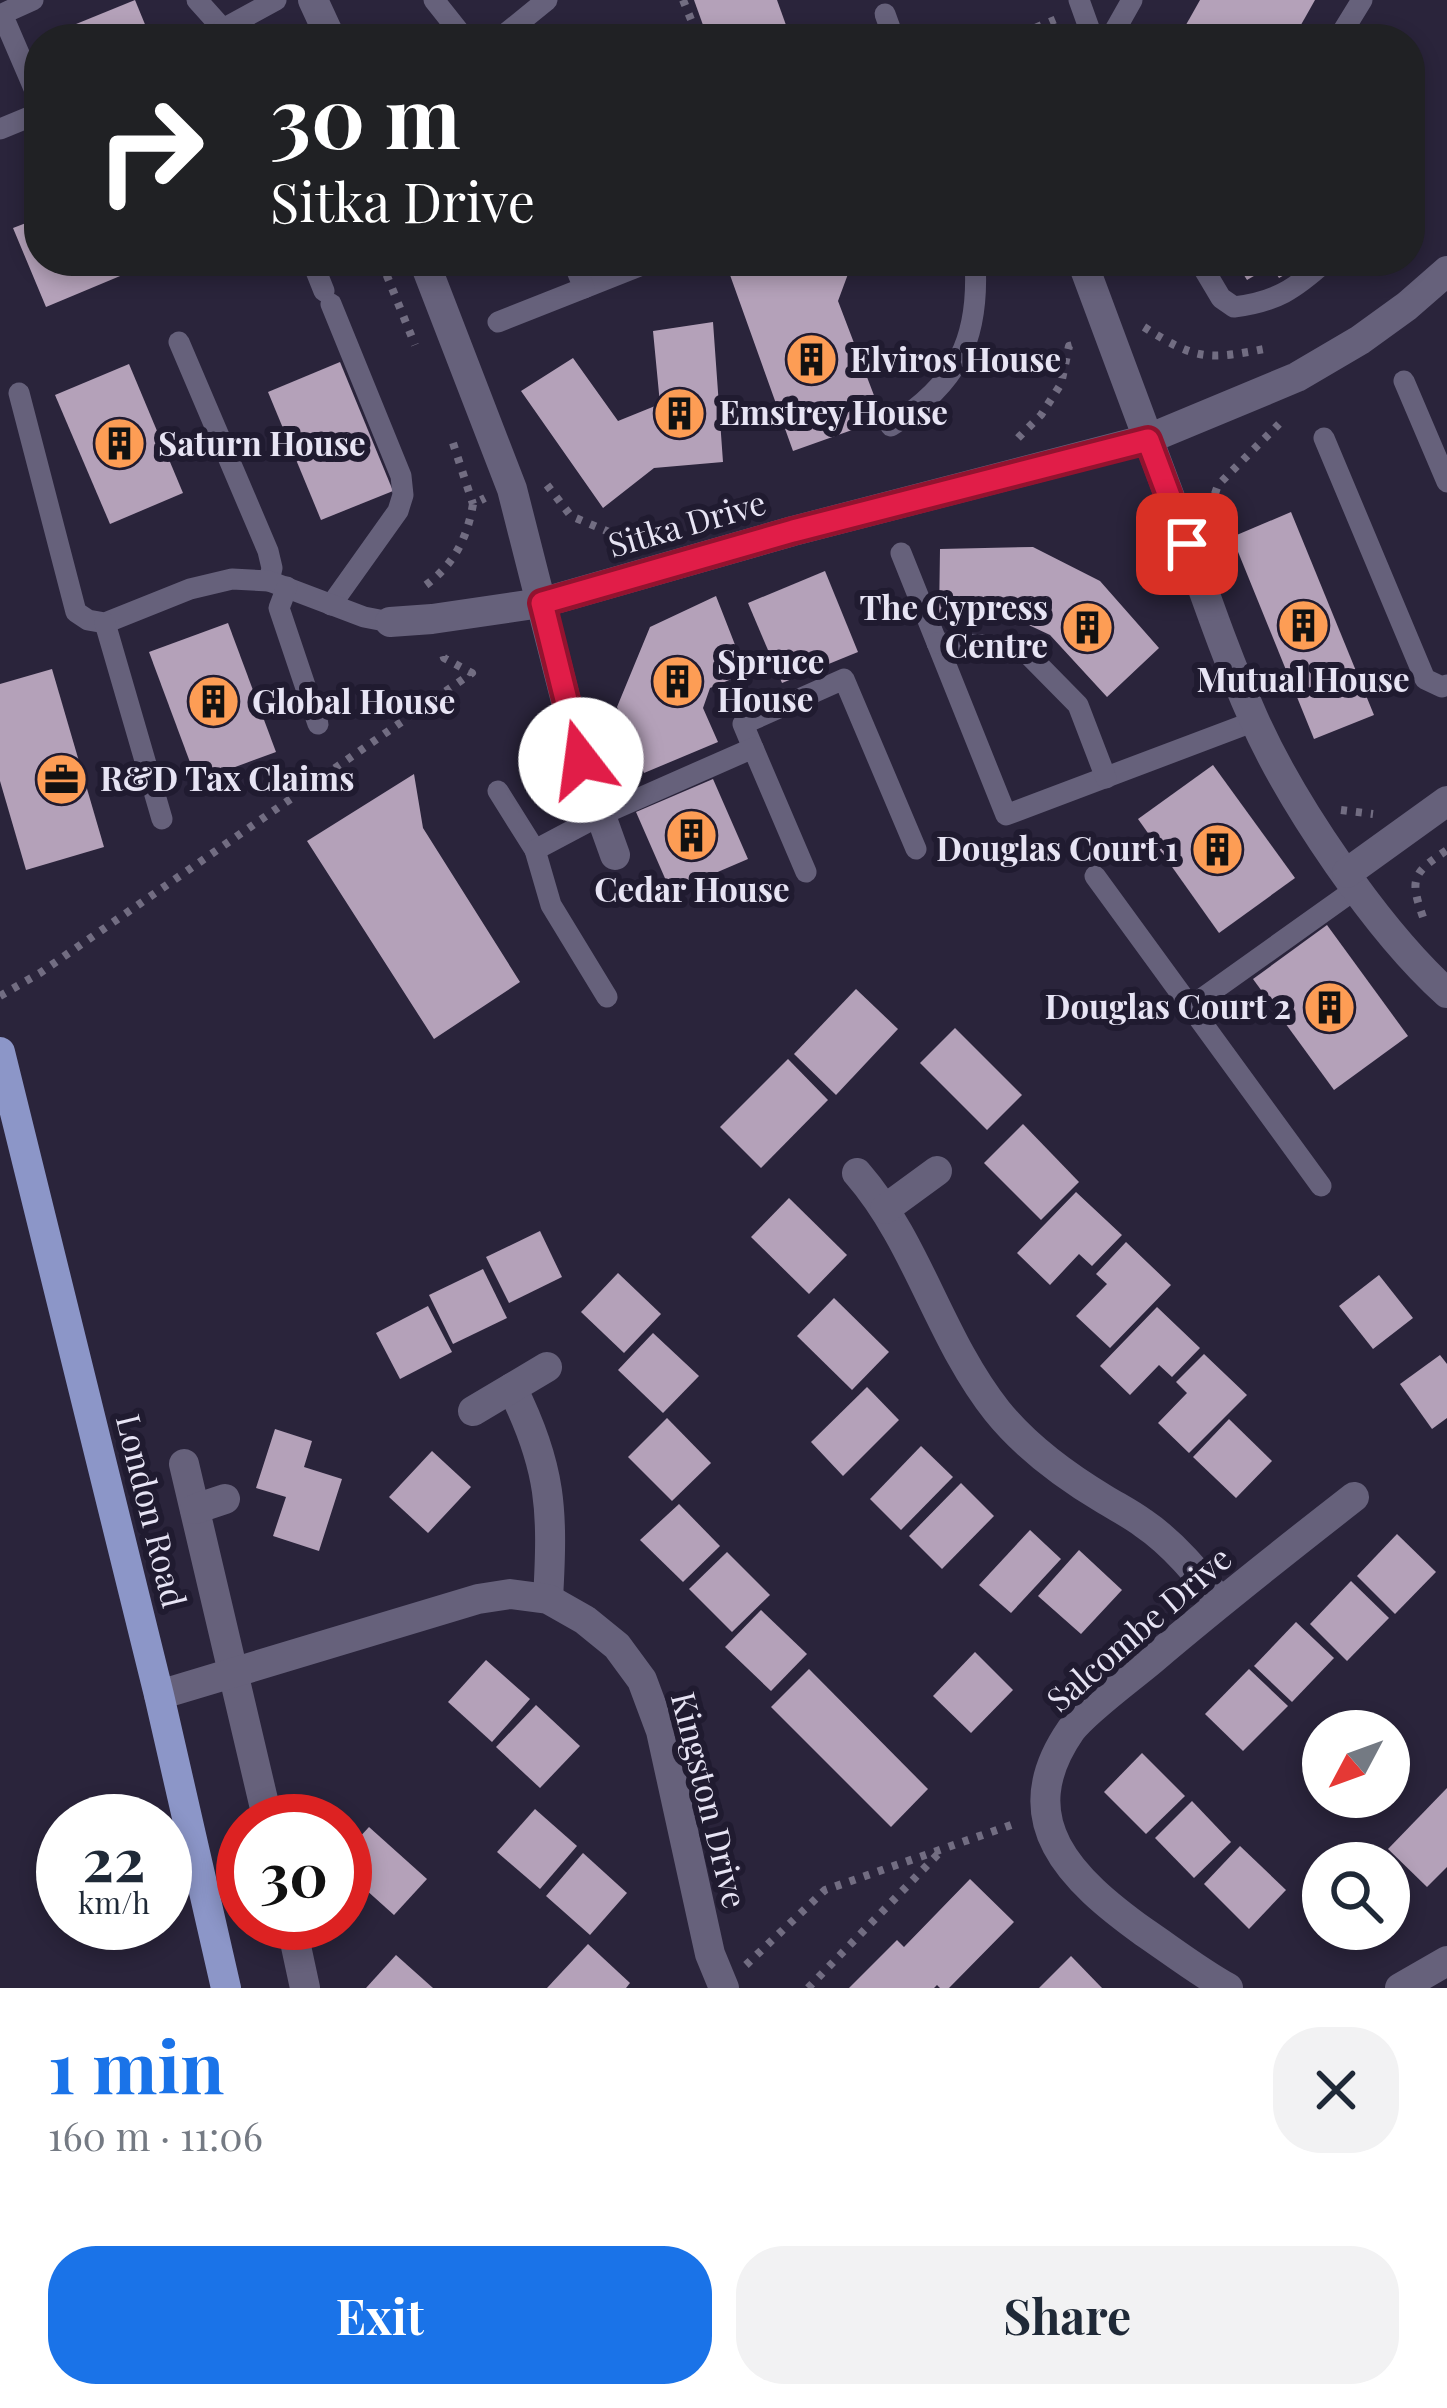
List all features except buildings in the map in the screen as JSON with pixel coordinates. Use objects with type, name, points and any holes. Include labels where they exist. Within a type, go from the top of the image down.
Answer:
[{"type":"main road","name":"London Road","points":[[0,1052],[159,1694],[218,1987]]},
{"type":"street","name":"Sitka Drive","points":[[390,622],[542,603],[793,531],[1148,440],[1297,377],[1360,340],[1447,271]]},
{"type":"street","points":[[430,276],[512,489],[581,760],[615,855]]},
{"type":"street","points":[[1088,276],[1255,721],[1301,806],[1352,880],[1447,993]]},
{"type":"street","points":[[1352,880],[1447,801]]},
{"type":"street","points":[[885,1209],[937,1172]]},
{"type":"street","points":[[857,1173],[885,1209],[970,1372],[997,1410],[1022,1439],[1064,1473],[1144,1523],[1184,1556],[1220,1602]]},
{"type":"street","points":[[473,1411],[547,1366]]},
{"type":"street","points":[[159,1694],[478,1599],[510,1594],[548,1599],[551,1508],[545,1471],[512,1388]]},
{"type":"street","points":[[184,1464],[262,1794]]},
{"type":"street","name":"Salcombe Drive","points":[[1046,1812],[1047,1782],[1073,1727],[1220,1602],[1354,1497]]},
{"type":"street","points":[[195,1510],[225,1499]]},
{"type":"street","name":"Kingston Drive","points":[[548,1599],[617,1646],[642,1680],[661,1732],[710,1954],[724,1987]]},
{"type":"street","points":[[1046,1812],[1056,1848],[1076,1876],[1106,1904],[1228,1988]]},
{"type":"street","points":[[297,1950],[305,1988]]},
{"type":"street","points":[[1400,1988],[1447,1961]]},
{"type":"lane","points":[[24,65],[2,14],[33,0]]},
{"type":"lane","points":[[196,0],[216,24]]},
{"type":"lane","points":[[239,24],[276,0]]},
{"type":"lane","points":[[434,0],[453,24]]},
{"type":"lane","points":[[517,24],[547,0]]},
{"type":"lane","points":[[886,14],[890,24]]},
{"type":"lane","points":[[318,276],[401,476],[404,496],[331,605]]},
{"type":"lane","points":[[579,276],[584,288]]},
{"type":"lane","points":[[498,322],[614,276]]},
{"type":"lane","points":[[891,426],[920,408],[948,379],[972,322],[976,276]]},
{"type":"lane","points":[[1208,276],[1221,298],[1234,307],[1270,302],[1308,276]]},
{"type":"lane","points":[[179,342],[268,550],[280,608],[318,724]]},
{"type":"lane","points":[[1404,381],[1447,482]]},
{"type":"lane","points":[[19,393],[76,611],[88,620],[105,622],[190,589],[232,579],[278,584],[364,617],[390,622]]},
{"type":"lane","points":[[1324,438],[1425,679],[1447,685]]},
{"type":"lane","points":[[901,553],[1006,815],[1255,721]]},
{"type":"lane","points":[[105,622],[162,819]]},
{"type":"lane","points":[[937,643],[1020,646],[1078,705],[1106,778]]},
{"type":"lane","points":[[806,872],[743,724],[844,679],[916,849]]},
{"type":"lane","points":[[535,850],[601,815],[753,748]]},
{"type":"lane","points":[[498,791],[535,850],[551,905],[607,997]]},
{"type":"lane","points":[[1094,876],[1321,1186]]},
{"type":"lane","points":[[1190,1007],[1352,880]]},
{"type":"path","points":[[1039,24],[1081,4]]},
{"type":"path","points":[[387,276],[422,361]]},
{"type":"path","points":[[453,442],[473,504]]},
{"type":"path","points":[[0,996],[40,973],[472,673],[444,658],[433,619]]},
{"type":"path","points":[[1424,919],[1413,890],[1426,865],[1447,850]]},
{"type":"path","points":[[724,1987],[825,1890],[1046,1812]]},
{"type":"path","points":[[808,1988],[943,1849]]},
{"type":"place","name":"Elviros House","points":[[811,360]]},
{"type":"place","name":"Emstrey House","points":[[680,413]]},
{"type":"place","name":"Saturn House","points":[[119,444]]},
{"type":"place","name":"Mutual House","points":[[1303,626]]},
{"type":"place","name":"The Cypress Centre","points":[[1087,627]]},
{"type":"place","name":"Spruce House","points":[[678,681]]},
{"type":"place","name":"Global House","points":[[213,702]]},
{"type":"place","name":"R&D Tax Claims","points":[[61,779]]},
{"type":"place","name":"Cedar House","points":[[692,836]]},
{"type":"place","name":"Douglas Court 1","points":[[1217,849]]},
{"type":"place","name":"Douglas Court 2","points":[[1330,1007]]},
{"type":"route","points":[[581,760],[542,603],[793,531],[1148,440],[1187,544]]}]
